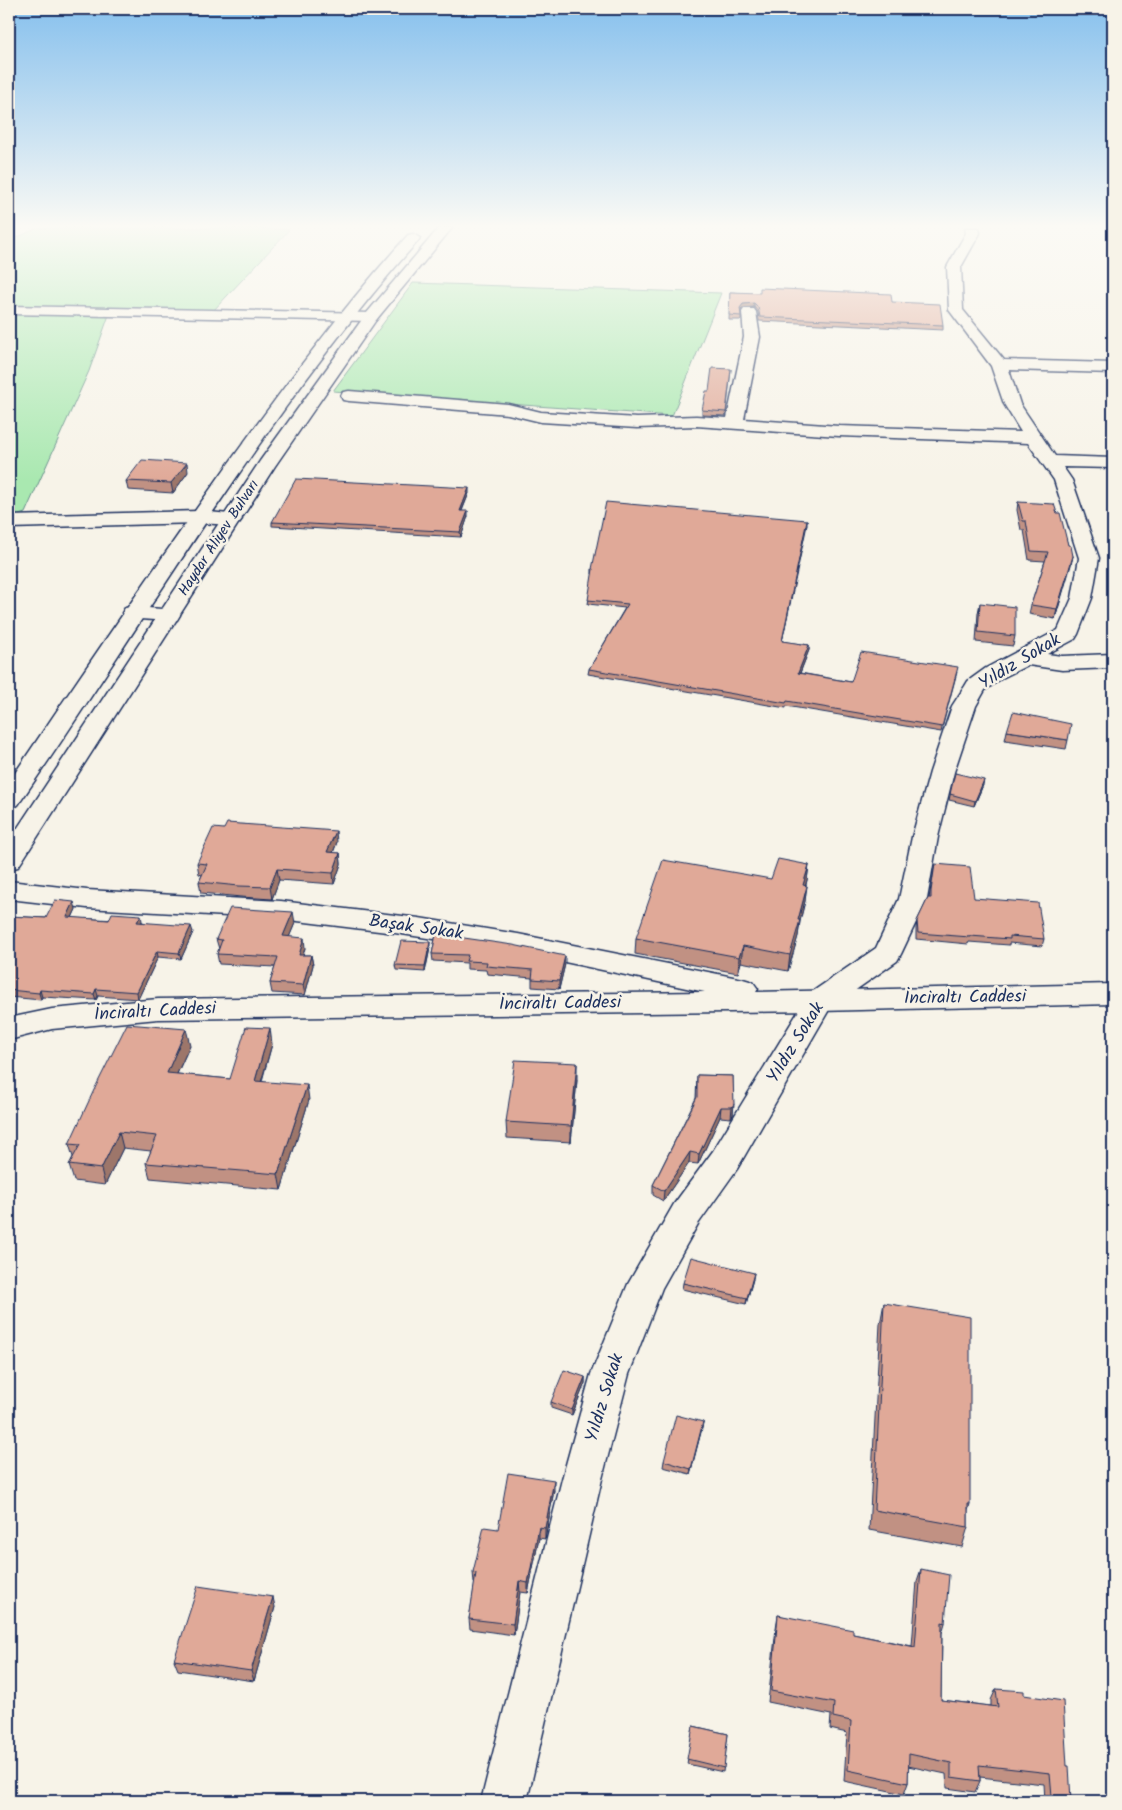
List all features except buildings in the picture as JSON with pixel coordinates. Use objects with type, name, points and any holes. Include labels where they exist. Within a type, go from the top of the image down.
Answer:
[{"type":"street","points":[[148,312],[371,317]]},
{"type":"street","name":"Haydar Aliyev Bulvarı","points":[[9,800],[199,517],[285,397],[349,312]]},
{"type":"street","name":"Haydar Aliyev Bulvarı","points":[[11,850],[169,615],[266,465],[375,312]]},
{"type":"street","points":[[735,423],[752,337],[749,312]]},
{"type":"street","name":"Yıldız Sokak","points":[[504,1801],[582,1479],[610,1374],[646,1284],[686,1214],[726,1160],[819,1002],[887,954],[913,899],[925,837],[942,772],[964,706],[976,686],[994,673],[1067,634],[1082,598],[1089,558],[1063,480],[1033,438],[1012,404],[999,365],[958,312]]},
{"type":"street","points":[[999,365],[1113,368]]},
{"type":"street","points":[[349,396],[508,409],[540,417],[637,423],[680,420],[839,431],[1033,438]]},
{"type":"street","points":[[1050,461],[1113,463]]},
{"type":"street","points":[[9,522],[199,517],[232,519]]},
{"type":"street","points":[[134,614],[169,615]]},
{"type":"street","points":[[1025,658],[1062,663],[1113,662]]},
{"type":"street","name":"Başak Sokak","points":[[9,890],[134,903],[240,906],[339,917],[517,943],[658,974],[819,1002]]},
{"type":"street","name":"İnciraltı Caddesi","points":[[9,1029],[52,1019],[158,1009],[819,1002],[1113,994]]},
{"type":"green space","points":[[391,312],[713,312],[672,416],[333,391]]},
{"type":"green space","points":[[9,313],[109,315],[89,371],[25,513],[9,518]]}]
